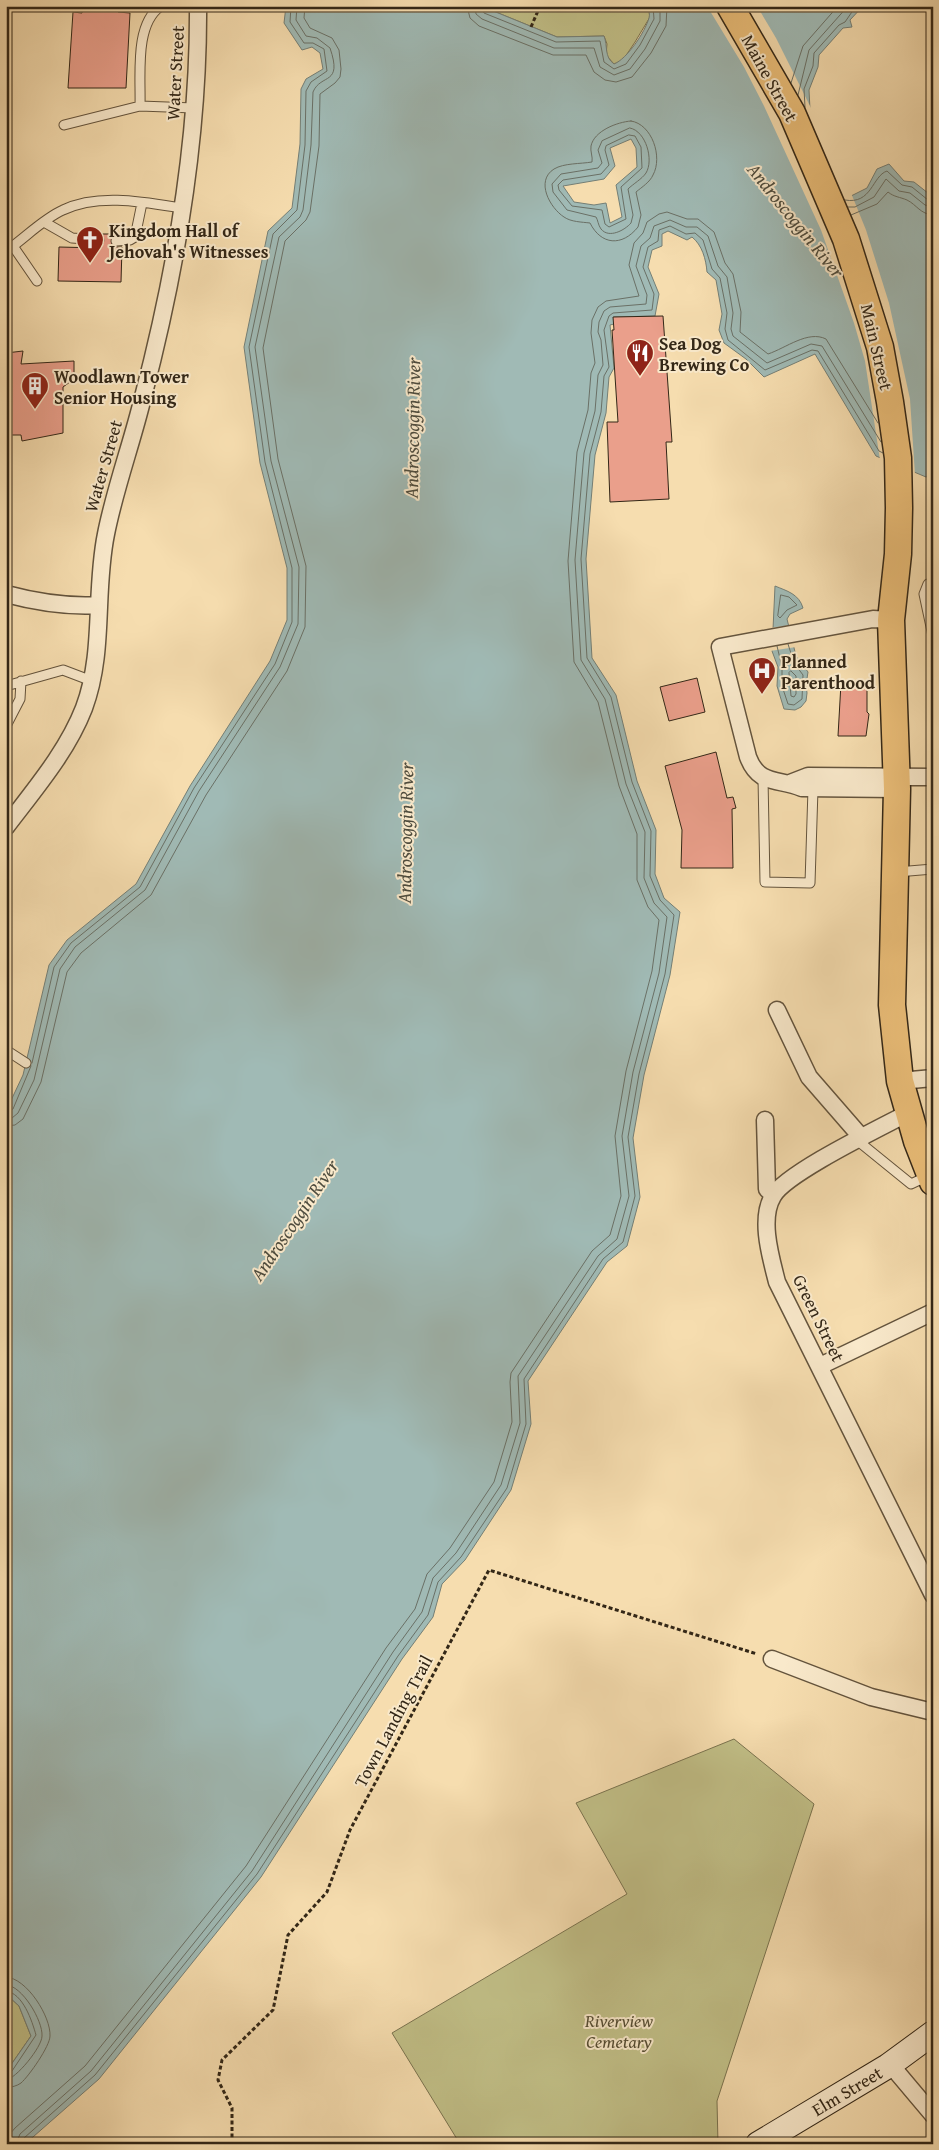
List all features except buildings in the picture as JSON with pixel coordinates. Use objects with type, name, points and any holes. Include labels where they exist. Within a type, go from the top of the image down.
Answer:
[{"type":"main road","name":"Maine Street","points":[[730,6],[770,72],[808,151]]},
{"type":"main road","name":"Main Street","points":[[808,151],[846,239],[880,347],[898,458],[898,554],[891,620],[896,783],[892,1005],[900,1081],[908,1113],[931,1178]]},
{"type":"main road","name":"Elm Street","points":[[758,2144],[890,2064],[933,2033]]},
{"type":"street","name":"Water Street","points":[[6,827],[56,760],[71,736],[84,710],[92,681],[97,649],[103,548],[109,517],[144,398],[162,316],[181,208],[194,108],[198,6]]},
{"type":"street","points":[[6,594],[28,600],[64,605],[99,605]]},
{"type":"street","points":[[891,620],[873,619],[720,647],[748,757],[752,767],[763,778],[790,783],[802,788],[813,789],[896,783],[933,777]]},
{"type":"street","points":[[790,783],[808,776],[869,775],[896,783]]},
{"type":"street","points":[[777,1010],[809,1077],[860,1140]]},
{"type":"street","points":[[900,1081],[933,1078]]},
{"type":"street","points":[[765,1120],[767,1190],[773,1196],[792,1178],[908,1113]]},
{"type":"street","name":"Green Street","points":[[773,1196],[769,1206],[767,1244],[775,1272],[933,1595]]},
{"type":"street","points":[[820,1366],[933,1312]]},
{"type":"street","points":[[772,1659],[871,1697],[933,1712]]},
{"type":"street","points":[[890,2064],[933,2116]]},
{"type":"lane","points":[[140,106],[143,31],[150,16],[161,6]]},
{"type":"lane","points":[[64,125],[140,106],[194,108]]},
{"type":"lane","points":[[37,281],[13,246],[62,210],[78,204],[99,202],[142,203],[181,208]]},
{"type":"lane","points":[[116,241],[130,240],[135,237],[142,203]]},
{"type":"lane","points":[[44,222],[72,238],[99,240]]},
{"type":"lane","points":[[933,583],[928,584],[924,594],[930,611],[933,636]]},
{"type":"lane","points":[[6,686],[63,670],[92,681]]},
{"type":"lane","points":[[6,726],[20,699],[21,681]]},
{"type":"lane","points":[[763,778],[765,882],[810,883],[813,789]]},
{"type":"lane","points":[[895,872],[933,869]]},
{"type":"lane","points":[[6,1050],[26,1063]]},
{"type":"lane","points":[[860,1140],[911,1184],[931,1178]]},
{"type":"path","points":[[532,26],[540,6]]},
{"type":"path","name":"Town Landing Trail","points":[[232,2144],[232,2108],[218,2080],[222,2060],[273,2010],[288,1935],[327,1892],[350,1830],[489,1570],[772,1659]]},
{"type":"green space","points":[[481,6],[648,6],[650,17],[623,60],[614,64],[606,55],[607,44],[604,36],[557,37]]},
{"type":"green space","name":"Riverview Cemetary","points":[[734,1739],[814,1804],[717,2101],[718,2144],[460,2144],[392,2033],[627,1894],[576,1803]]},
{"type":"green space","points":[[6,1994],[19,2006],[31,2036],[6,2072]]},
{"type":"water","name":"Androscoggin River","points":[[286,6],[481,6],[557,37],[604,36],[607,55],[614,64],[630,51],[640,37],[649,18],[648,6],[863,6],[850,20],[852,27],[843,28],[819,55],[818,67],[809,90],[811,129],[837,194],[851,196],[867,188],[877,169],[889,164],[904,181],[914,182],[933,197],[933,474],[926,477],[876,456],[815,354],[764,377],[746,359],[724,343],[719,330],[722,314],[716,280],[707,272],[701,248],[692,237],[687,240],[668,231],[662,234],[662,246],[652,250],[648,267],[659,294],[655,316],[614,317],[614,324],[610,325],[614,368],[609,377],[606,413],[595,455],[586,559],[592,658],[616,695],[637,781],[656,830],[655,874],[664,898],[680,912],[670,975],[644,1075],[633,1138],[640,1197],[627,1246],[607,1262],[528,1381],[531,1424],[511,1490],[465,1560],[442,1584],[433,1617],[402,1659],[261,1877],[99,2079],[25,2144],[6,2144],[6,2072],[31,2036],[19,2006],[6,1994],[6,1111],[23,1075],[49,965],[67,940],[136,884],[190,786],[270,661],[287,620],[287,568],[260,463],[244,347],[268,231],[292,208],[300,144],[301,89],[306,79],[323,69],[320,53],[312,47],[302,50],[284,23]],"holes":[[[631,139],[636,148],[637,167],[616,185],[622,217],[610,223],[606,203],[594,205],[574,202],[563,186],[604,179],[615,166],[610,148]]]},
{"type":"water","points":[[775,586],[796,596],[803,608],[790,614],[787,619],[796,656],[808,672],[806,701],[795,710],[784,709],[777,686],[778,667],[772,651]]},
{"type":"pier","points":[[707,6],[757,6],[776,38],[813,112],[817,160],[838,192],[851,193],[866,230],[889,303],[910,399],[915,475],[880,460],[865,361],[854,323],[821,230],[764,106],[744,67]]},
{"type":"pier","points":[[791,625],[796,647],[770,651],[770,628]]},
{"type":"place","name":"Kingdom Hall of Jehovah's Witnesses","points":[[90,264]]},
{"type":"place","name":"Sea Dog Brewing Co","points":[[640,377]]},
{"type":"place","name":"Woodlawn Tower Senior Housing","points":[[35,410]]},
{"type":"place","name":"Planned Parenthood","points":[[762,695]]}]
